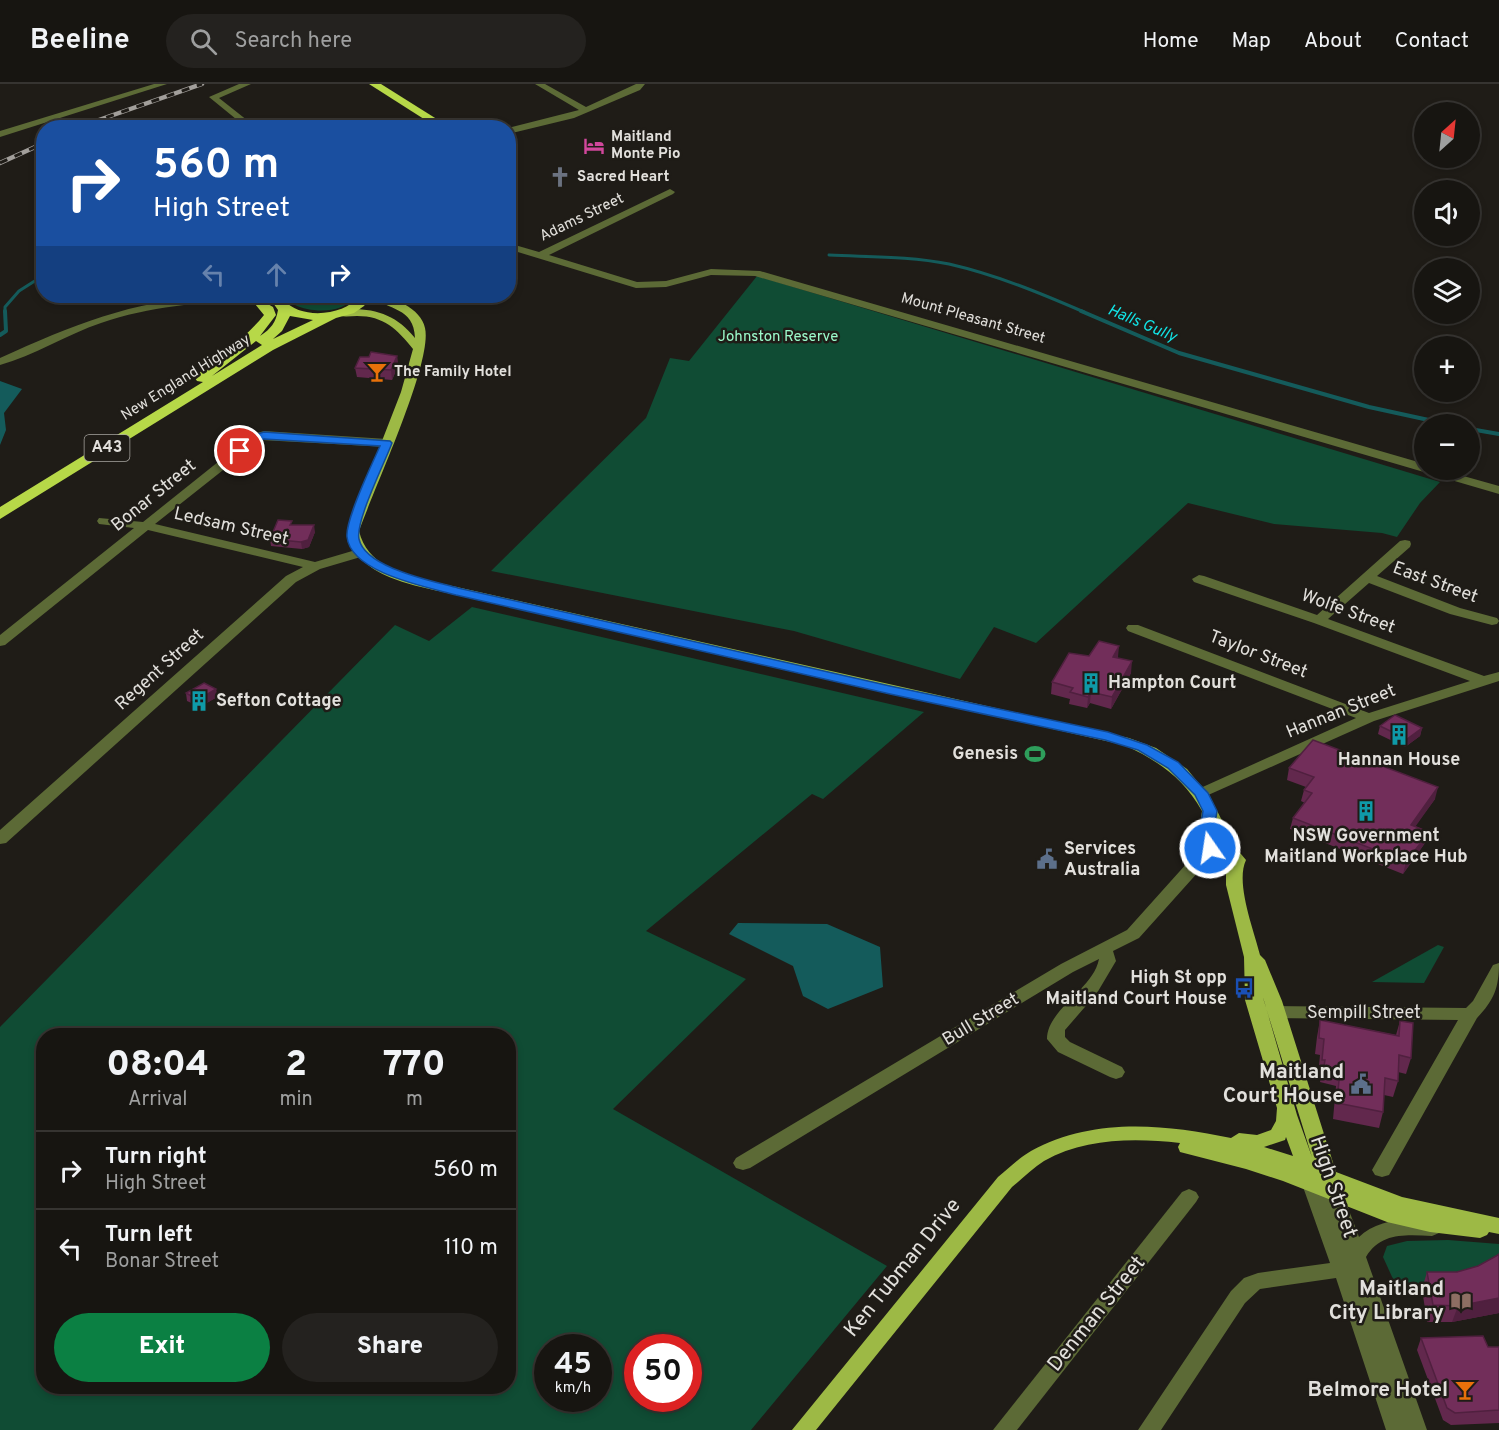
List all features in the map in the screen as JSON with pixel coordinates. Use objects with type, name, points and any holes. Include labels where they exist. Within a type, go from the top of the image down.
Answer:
[{"type":"highway","points":[[363,84],[421,120]]},
{"type":"highway","points":[[374,84],[433,120]]},
{"type":"highway","points":[[202,378],[262,328],[270,315],[269,310],[260,303]]},
{"type":"highway","name":"A43","points":[[336,314],[359,303]]},
{"type":"highway","points":[[282,304],[309,316],[336,314]]},
{"type":"highway","name":"New England Highway","points":[[0,503],[269,336],[279,328],[283,319],[282,304]]},
{"type":"highway","name":"New England Highway","points":[[0,514],[268,347],[336,314]]},
{"type":"main road","points":[[390,303],[416,320],[421,327],[422,335],[416,365],[353,531],[354,544],[359,553],[382,568],[456,591],[1129,742],[1173,765],[1201,793],[1228,850]]},
{"type":"main road","points":[[336,314],[358,312],[386,316],[402,327],[418,348]]},
{"type":"main road","points":[[1206,860],[1210,811]]},
{"type":"main road","points":[[1206,860],[1214,848],[1228,850]]},
{"type":"main road","name":"High Street","points":[[1228,850],[1238,860],[1234,868],[1237,903],[1250,944],[1252,991],[1267,1012],[1320,1181]]},
{"type":"main road","points":[[1206,860],[1224,870],[1234,868]]},
{"type":"main road","name":"High Street","points":[[1206,860],[1237,903]]},
{"type":"main road","name":"High Street","points":[[1267,1012],[1282,1095],[1320,1181]]},
{"type":"main road","points":[[1146,1133],[1186,1133],[1258,1142],[1278,1135],[1283,1128],[1285,1121],[1282,1095]]},
{"type":"main road","name":"Ken Tubman Drive","points":[[803,1430],[1005,1182],[1034,1156],[1050,1148],[1087,1137],[1111,1133],[1146,1133],[1217,1142],[1320,1181]]},
{"type":"main road","name":"Ken Tubman Drive","points":[[1050,1148],[1117,1139],[1168,1144],[1320,1181]]},
{"type":"main road","points":[[1320,1181],[1403,1204],[1499,1226]]},
{"type":"main road","points":[[1320,1181],[1394,1216],[1453,1228],[1499,1232]]},
{"type":"street","points":[[48,120],[163,84]]},
{"type":"street","points":[[242,120],[213,98],[247,84]]},
{"type":"street","points":[[540,84],[586,110]]},
{"type":"street","points":[[516,129],[571,116],[637,88],[641,84]]},
{"type":"street","points":[[0,135],[36,124]]},
{"type":"street","name":"Adams Street","points":[[540,256],[670,192]]},
{"type":"street","name":"Mount Pleasant Street","points":[[516,248],[629,284],[645,286],[666,284],[711,272],[756,273],[1414,465]]},
{"type":"street","points":[[0,362],[112,316],[133,309],[170,303]]},
{"type":"street","name":"Bonar Street","points":[[0,642],[257,437],[264,435],[387,443]]},
{"type":"street","points":[[1465,480],[1499,490]]},
{"type":"street","name":"Ledsam Street","points":[[103,521],[146,526],[315,566]]},
{"type":"street","points":[[1319,620],[1405,544]]},
{"type":"street","name":"Regent Street","points":[[0,839],[291,579],[315,566],[359,553]]},
{"type":"street","name":"East Street","points":[[1367,577],[1455,611],[1492,621]]},
{"type":"street","name":"Wolfe Street","points":[[1199,579],[1319,620],[1483,681]]},
{"type":"street","name":"Taylor Street","points":[[1133,628],[1369,718]]},
{"type":"street","name":"Hannan Street","points":[[1201,793],[1369,718],[1499,676]]},
{"type":"street","name":"Bull Street","points":[[743,1163],[1067,968],[1133,934],[1194,866],[1206,860]]},
{"type":"street","points":[[1104,950],[1108,962],[1056,1029],[1056,1039],[1064,1047],[1116,1072]]},
{"type":"street","points":[[1382,1170],[1470,1014],[1479,1005],[1499,969]]},
{"type":"street","name":"Sempill Street","points":[[1267,1012],[1470,1014]]},
{"type":"street","name":"High Street","points":[[1320,1181],[1372,1325],[1416,1430]]},
{"type":"street","name":"Denman Street","points":[[1007,1429],[1189,1197]]},
{"type":"street","points":[[1149,1430],[1239,1297],[1251,1284],[1349,1262],[1367,1239],[1385,1230],[1453,1228]]},
{"type":"street","name":"High Street","points":[[1372,1325],[1397,1430]]},
{"type":"green space","name":"Johnston Reserve","points":[[757,276],[1414,474],[1414,480],[1440,482],[1420,503],[1397,537],[1382,533],[1274,524],[1188,503],[1036,643],[994,627],[960,679],[794,631],[491,571],[646,418],[670,358],[689,361]]},
{"type":"green space","points":[[294,303],[348,303],[336,309],[327,310],[310,310]]},
{"type":"green space","points":[[472,607],[924,712],[823,799],[812,794],[646,931],[746,979],[613,1109],[887,1266],[751,1430],[0,1430],[0,1027],[395,625],[429,641]]},
{"type":"green space","points":[[1438,945],[1444,947],[1424,983],[1372,982]]},
{"type":"green space","points":[[1448,1240],[1499,1244],[1499,1255],[1496,1261],[1440,1285],[1419,1285],[1393,1279],[1383,1257],[1387,1246],[1407,1241]]},
{"type":"water","points":[[0,381],[22,389],[4,413],[6,430],[0,445]]},
{"type":"water","points":[[738,923],[827,924],[880,947],[883,987],[828,1009],[803,996],[793,966],[729,934]]},
{"type":"building","points":[[371,352],[397,356],[391,370],[355,368],[360,357],[369,357]]},
{"type":"building","points":[[278,520],[292,521],[290,525],[314,525],[308,540],[301,542],[270,539]]},
{"type":"building","name":"Hampton Court","points":[[1099,641],[1119,646],[1113,657],[1132,661],[1112,697],[1091,692],[1088,697],[1070,692],[1073,688],[1052,682],[1069,653],[1089,656]]},
{"type":"building","points":[[204,683],[216,689],[198,700],[186,693]]},
{"type":"building","points":[[1395,715],[1422,728],[1407,739],[1380,726]]},
{"type":"building","name":"NSW Government Maitland Workplace Hub","points":[[1313,740],[1438,787],[1411,825],[1429,832],[1406,862],[1293,818],[1312,793],[1304,790],[1314,777],[1289,768]]},
{"type":"building","name":"Maitland Court House","points":[[1320,1020],[1399,1036],[1400,1021],[1413,1023],[1411,1058],[1399,1055],[1398,1081],[1385,1078],[1383,1112],[1337,1103],[1340,1069],[1324,1066],[1325,1060],[1322,1060],[1324,1039],[1319,1038]]},
{"type":"building","points":[[1499,1254],[1499,1298],[1458,1306],[1433,1305],[1427,1272],[1457,1272],[1478,1266]]},
{"type":"building","name":"Belmore Hotel","points":[[1483,1336],[1488,1347],[1499,1347],[1499,1410],[1455,1413],[1447,1408],[1421,1338]]},
{"type":"waterway","name":"Halls Gully","points":[[829,255],[904,258],[967,268],[1035,291],[1084,312]]},
{"type":"waterway","points":[[5,311],[5,307],[19,291],[36,280]]},
{"type":"waterway","points":[[0,335],[6,331],[5,311]]},
{"type":"waterway","name":"Halls Gully","points":[[1081,311],[1179,353],[1369,407],[1414,417]]},
{"type":"waterway","name":"Halls Gully","points":[[1480,431],[1499,434]]},
{"type":"railway","points":[[99,120],[202,84]]},
{"type":"railway","points":[[0,163],[36,147]]},
{"type":"place","name":"Maitland Monte Pio","points":[[594,146]]},
{"type":"place","name":"Sacred Heart","points":[[560,177]]},
{"type":"place","name":"The Family Hotel","points":[[377,372]]},
{"type":"place","name":"Hampton Court","points":[[1091,683]]},
{"type":"place","name":"Sefton Cottage","points":[[199,701]]},
{"type":"place","name":"Hannan House","points":[[1399,735]]},
{"type":"place","name":"Genesis","points":[[1035,754]]},
{"type":"place","name":"NSW Government Maitland Workplace Hub","points":[[1366,811]]},
{"type":"place","name":"Services Australia","points":[[1047,859]]},
{"type":"place","name":"High St opp Maitland Court House","points":[[1244,988]]},
{"type":"place","name":"Maitland Court House","points":[[1361,1084]]},
{"type":"place","name":"Maitland City Library","points":[[1461,1301]]},
{"type":"place","name":"Belmore Hotel","points":[[1465,1390]]},
{"type":"route","points":[[240,451],[257,437],[264,435],[387,443],[353,531],[354,544],[365,559],[382,568],[423,583],[1129,742],[1164,759],[1196,785],[1210,811],[1203,852],[1210,848]]}]
